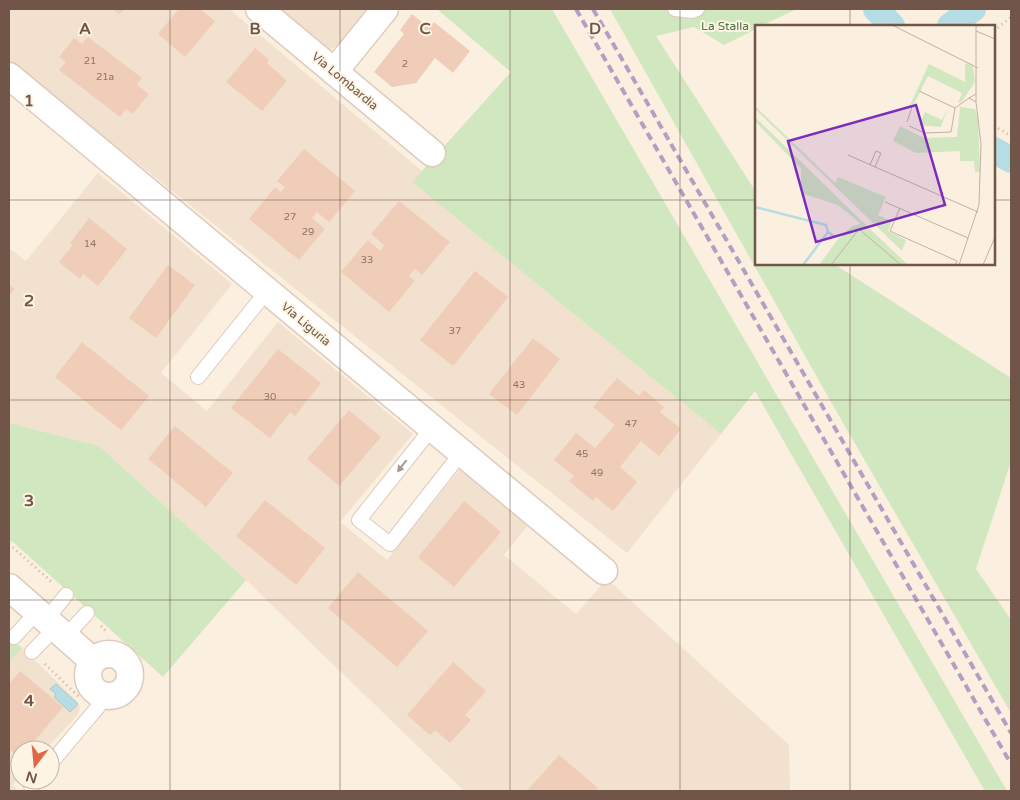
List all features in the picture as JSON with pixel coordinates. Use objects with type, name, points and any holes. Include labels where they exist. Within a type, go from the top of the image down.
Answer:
[{"type":"street","name":"Via Lombardia","points":[[259,9],[432,153]]},
{"type":"street","points":[[334,72],[385,9]]},
{"type":"street","name":"Via Liguria","points":[[9,76],[604,571]]},
{"type":"street","points":[[9,586],[93,661]]},
{"type":"street","points":[[111,654],[122,660],[129,670],[128,683],[120,694],[106,696],[99,701],[88,679],[90,666],[93,661],[104,655],[111,654]]},
{"type":"lane","points":[[675,9],[692,11],[697,9]]},
{"type":"lane","points":[[198,377],[267,290]]},
{"type":"lane","points":[[432,428],[359,520],[390,544],[462,452]]},
{"type":"lane","points":[[32,652],[51,624],[66,595]]},
{"type":"lane","points":[[14,637],[87,613]]},
{"type":"lane","points":[[60,751],[99,701]]},
{"type":"path","points":[[995,30],[1011,17]]},
{"type":"path","points":[[995,127],[1011,136]]},
{"type":"path","points":[[32,652],[82,700],[99,701]]},
{"type":"shaded area","points":[[9,9],[229,9],[422,171],[412,182],[721,434],[627,553],[9,61]]},
{"type":"shaded area","points":[[273,9],[367,9],[336,47],[328,50]]},
{"type":"shaded area","points":[[98,173],[232,284],[161,373],[207,411],[278,322],[413,434],[340,522],[387,560],[460,469],[527,526],[504,555],[576,614],[607,579],[789,745],[790,791],[464,791],[246,580],[99,446],[9,423],[9,248],[26,261]]},
{"type":"shaded area","points":[[22,648],[76,700],[80,707],[74,719],[54,740],[10,740],[10,790],[19,791],[9,791],[9,662]]},
{"type":"green space","points":[[437,9],[552,9],[1007,791],[985,791],[755,391],[721,434],[412,182],[511,72]]},
{"type":"green space","name":"La Stalla","points":[[610,9],[797,9],[763,25],[755,25],[755,30],[724,45],[694,27],[656,36],[755,190],[755,265],[836,265],[1011,378],[1011,461],[976,569],[1011,620],[1011,713],[831,402]]},
{"type":"green space","points":[[9,423],[99,446],[246,580],[163,677],[13,542],[9,541]]},
{"type":"green space","points":[[9,637],[22,648],[9,662]]},
{"type":"water","points":[[56,684],[78,704],[70,712],[54,697],[56,694],[50,689]]},
{"type":"building","points":[[113,9],[124,9],[119,14]]},
{"type":"building","points":[[179,9],[200,9],[215,21],[185,57],[158,34]]},
{"type":"building","points":[[412,14],[429,28],[434,22],[470,51],[453,73],[435,58],[416,83],[392,87],[374,72],[404,34],[400,30]]},
{"type":"building","points":[[88,37],[142,78],[137,85],[149,94],[133,114],[126,109],[120,117],[59,70],[66,62],[59,57],[74,38],[82,44]]},
{"type":"building","points":[[255,48],[269,60],[267,63],[287,81],[262,111],[226,82]]},
{"type":"building","points":[[304,149],[355,191],[329,222],[317,212],[312,218],[325,229],[299,260],[249,219],[275,187],[281,192],[285,187],[277,181]]},
{"type":"building","points":[[399,201],[450,242],[422,275],[415,269],[409,276],[415,281],[389,312],[341,272],[368,240],[380,251],[384,245],[371,234]]},
{"type":"building","points":[[89,218],[127,249],[98,286],[83,274],[80,279],[59,262],[73,245],[70,243]]},
{"type":"building","points":[[168,265],[195,285],[156,338],[129,318]]},
{"type":"building","points":[[475,271],[508,297],[453,366],[420,340]]},
{"type":"building","points":[[9,285],[14,289],[9,296]]},
{"type":"building","points":[[533,338],[560,359],[517,415],[489,394]]},
{"type":"building","points":[[82,342],[149,396],[121,430],[55,377]]},
{"type":"building","points":[[278,349],[321,383],[295,416],[290,412],[270,438],[231,408]]},
{"type":"building","points":[[617,378],[639,396],[644,390],[664,407],[660,412],[681,429],[659,456],[641,441],[620,467],[637,482],[613,511],[596,497],[593,501],[569,481],[574,476],[554,460],[576,433],[595,448],[615,425],[593,407]]},
{"type":"building","points":[[349,410],[381,437],[339,486],[307,459]]},
{"type":"building","points":[[175,426],[233,473],[206,507],[148,459]]},
{"type":"building","points":[[265,500],[325,548],[296,585],[236,536]]},
{"type":"building","points":[[464,501],[501,532],[454,587],[418,557]]},
{"type":"building","points":[[358,572],[428,631],[397,667],[328,608]]},
{"type":"building","points":[[453,662],[486,691],[465,715],[471,720],[450,743],[435,730],[430,735],[407,715]]},
{"type":"building","points":[[20,671],[63,707],[35,740],[10,740],[10,750],[9,749],[9,684]]},
{"type":"building","points":[[559,755],[598,788],[595,791],[527,791]]},
{"type":"waterway","points":[[876,9],[891,25]]},
{"type":"waterway","points":[[951,25],[973,9]]},
{"type":"waterway","points":[[995,151],[1011,160]]},
{"type":"railway","points":[[576,9],[1011,764]]},
{"type":"railway","points":[[593,9],[1011,733]]}]
